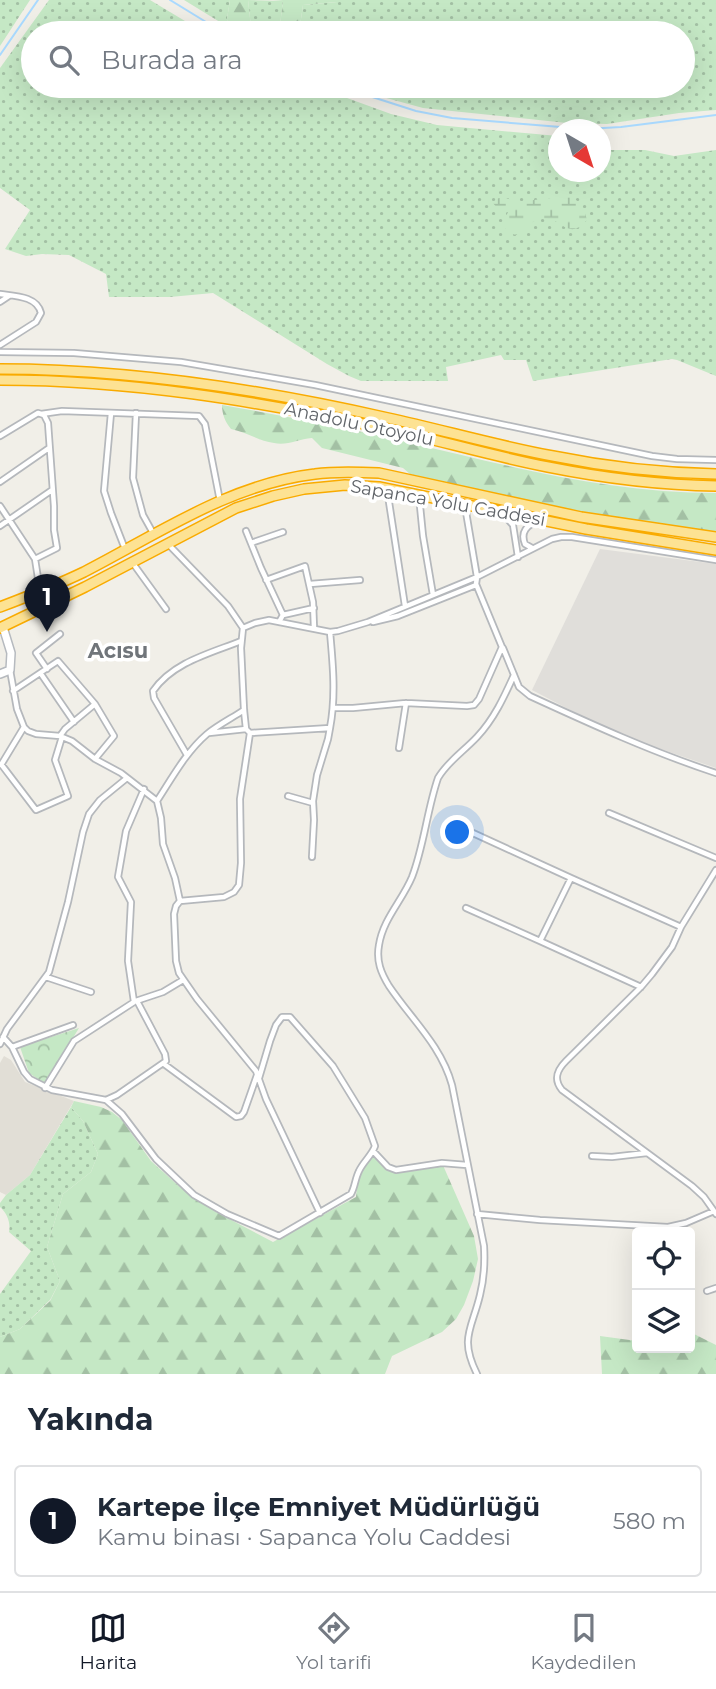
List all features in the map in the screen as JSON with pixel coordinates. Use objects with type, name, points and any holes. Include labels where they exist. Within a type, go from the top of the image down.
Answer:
[{"type":"highway","name":"Anadolu Otoyolu","points":[[0,369],[112,374],[200,383],[315,402],[551,456],[627,468],[716,474]]},
{"type":"highway","name":"Anadolu Otoyolu","points":[[0,380],[112,384],[197,394],[313,413],[549,467],[627,480],[716,486]]},
{"type":"highway","name":"Sapanca Yolu Caddesi","points":[[0,607],[82,573],[248,485],[315,474],[379,473],[581,517],[716,537]]},
{"type":"highway","name":"Sapanca Yolu Caddesi","points":[[1,626],[236,508],[304,489],[345,485],[387,489],[586,529],[716,550]]},
{"type":"street","points":[[0,294],[26,298],[36,303],[40,310],[36,322],[0,345]]},
{"type":"street","points":[[0,302],[9,295]]},
{"type":"street","points":[[0,352],[181,362],[315,386],[652,456],[716,460]]},
{"type":"street","points":[[111,412],[104,491],[126,550]]},
{"type":"street","points":[[136,412],[133,478],[143,514],[154,534]]},
{"type":"street","points":[[0,436],[38,413],[136,412],[201,417],[205,424],[220,501]]},
{"type":"street","points":[[35,559],[57,548],[48,423],[41,414]]},
{"type":"street","points":[[0,482],[50,447]]},
{"type":"street","points":[[387,489],[405,606]]},
{"type":"street","points":[[0,526],[53,490]]},
{"type":"street","points":[[419,496],[433,594]]},
{"type":"street","points":[[465,505],[476,584],[522,691],[634,744],[716,773]]},
{"type":"street","points":[[0,506],[35,559],[40,592]]},
{"type":"street","points":[[501,512],[513,525],[518,557]]},
{"type":"street","points":[[533,548],[525,544],[523,533],[530,524],[542,519]]},
{"type":"street","points":[[246,531],[283,615]]},
{"type":"street","points":[[251,543],[283,532]]},
{"type":"street","points":[[243,628],[264,621],[330,632],[368,622],[477,577],[552,538],[567,537],[716,560]]},
{"type":"street","points":[[167,544],[228,606],[243,628],[241,641],[244,710],[248,731],[240,808],[239,885],[234,892],[223,897],[180,901],[174,909],[176,967],[183,980],[256,1071],[266,1099],[320,1213]]},
{"type":"street","points":[[132,562],[166,609]]},
{"type":"street","points":[[266,580],[305,566],[314,608],[314,628]]},
{"type":"street","points":[[310,584],[360,580]]},
{"type":"street","points":[[368,622],[398,617],[476,584]]},
{"type":"street","points":[[279,622],[283,615],[314,608]]},
{"type":"street","points":[[1,626],[11,653],[13,691],[24,727],[36,734],[61,736],[76,744],[144,789],[157,801],[164,848],[175,877],[180,901]]},
{"type":"street","points":[[312,858],[313,803],[317,775],[334,708],[330,632]]},
{"type":"street","points":[[47,669],[36,653],[60,634]]},
{"type":"street","points":[[187,755],[154,698],[153,691],[180,667],[241,641]]},
{"type":"street","points":[[0,643],[11,653]]},
{"type":"street","points":[[334,708],[406,702],[474,705],[502,647]]},
{"type":"street","points":[[13,691],[58,661],[95,704],[114,736],[95,758]]},
{"type":"street","points":[[0,674],[10,670]]},
{"type":"street","points":[[41,674],[74,722]]},
{"type":"street","points":[[477,1374],[468,1354],[467,1344],[480,1296],[485,1262],[484,1247],[458,1112],[448,1071],[438,1051],[397,998],[383,975],[378,958],[385,925],[408,887],[412,875],[438,778],[488,724],[514,675]]},
{"type":"street","points":[[399,748],[406,702]]},
{"type":"street","points":[[24,727],[1,765],[36,810],[68,796],[55,760],[61,736],[95,704]]},
{"type":"street","points":[[157,801],[187,755],[209,733],[244,710]]},
{"type":"street","points":[[209,733],[330,728]]},
{"type":"street","points":[[128,778],[100,800],[89,814],[51,968],[1,1042],[12,1047],[27,1076],[45,1088],[106,1100],[122,1114],[164,1167],[194,1195],[216,1208],[279,1236],[351,1194],[360,1168],[373,1151],[374,1140],[365,1118],[334,1066],[290,1017],[282,1017],[276,1024],[241,1116],[236,1116],[164,1064]]},
{"type":"street","points":[[106,1100],[166,1061],[165,1054],[136,1001],[128,961],[131,902],[118,877],[126,831],[144,789]]},
{"type":"street","points":[[288,796],[313,803]]},
{"type":"street","points":[[609,813],[716,858]]},
{"type":"street","points":[[462,828],[681,927]]},
{"type":"street","points":[[477,1214],[668,1227],[715,1213],[705,1197],[692,1186],[562,1090],[557,1081],[560,1067],[641,988],[672,947],[681,927],[716,870]]},
{"type":"street","points":[[540,942],[571,878]]},
{"type":"street","points":[[466,908],[641,988]]},
{"type":"street","points":[[46,977],[91,992]]},
{"type":"street","points":[[45,1088],[74,1041],[136,1001],[163,992],[183,980]]},
{"type":"street","points":[[12,1047],[73,1024]]},
{"type":"street","points":[[373,1151],[388,1167],[396,1170],[442,1163],[467,1164]]},
{"type":"street","points":[[592,1156],[648,1153]]},
{"type":"street","points":[[707,1291],[716,1288]]},
{"type":"shaded area","points":[[600,549],[716,564],[716,768],[614,733],[532,690]]},
{"type":"shaded area","points":[[4,1056],[11,1060],[25,1082],[74,1101],[30,1175],[6,1195],[0,1192],[0,1063]]},
{"type":"green space","points":[[0,0],[30,0],[0,46]]},
{"type":"green space","points":[[49,0],[150,0],[185,21],[34,21]]},
{"type":"green space","points":[[184,0],[230,0],[227,21],[218,21]]},
{"type":"green space","points":[[230,0],[248,0],[250,21],[227,19]]},
{"type":"green space","points":[[248,0],[283,1],[280,21],[250,21]]},
{"type":"green space","points":[[273,0],[337,2],[303,5],[301,21],[280,21],[283,1]]},
{"type":"green space","points":[[337,0],[716,0],[716,110],[611,123],[611,119],[548,121],[423,108],[386,98],[695,98],[695,21],[301,21],[303,5]]},
{"type":"green space","points":[[21,39],[21,98],[347,98],[391,114],[437,125],[548,135],[548,182],[611,182],[611,150],[645,150],[674,156],[716,150],[716,376],[672,359],[533,381],[526,360],[504,360],[501,355],[446,367],[448,381],[361,381],[327,364],[213,293],[170,297],[109,297],[106,274],[69,255],[26,256],[5,249],[30,210],[0,188],[0,68]]},
{"type":"green space","points":[[568,196],[581,205],[584,212],[587,220],[580,226],[569,229],[554,221],[541,219],[531,223],[517,235],[508,231],[503,223],[508,212],[497,208],[493,203],[503,197],[517,202]]},
{"type":"green space","points":[[222,405],[364,432],[600,484],[716,493],[716,532],[598,515],[436,481],[410,474],[403,468],[322,448],[312,438],[283,444],[268,442],[231,429],[224,418]]},
{"type":"green space","points":[[79,1028],[45,1084],[29,1073],[20,1047]]},
{"type":"green space","points":[[74,1101],[112,1112],[122,1120],[151,1161],[181,1188],[216,1212],[273,1242],[356,1197],[363,1167],[376,1154],[392,1170],[442,1163],[474,1236],[478,1259],[464,1305],[456,1319],[442,1332],[392,1356],[385,1374],[0,1374],[0,1337],[20,1329],[50,1301],[60,1281],[47,1247],[63,1194],[91,1172],[98,1154],[83,1121],[71,1107]]},
{"type":"green space","points":[[71,1107],[83,1121],[98,1154],[91,1172],[63,1194],[47,1247],[60,1281],[50,1300],[20,1329],[0,1337],[0,1294],[31,1251],[9,1232],[8,1218],[0,1203],[30,1175]]},
{"type":"green space","points":[[695,1334],[716,1345],[716,1374],[602,1374],[600,1336],[632,1340],[632,1353],[695,1353]]},
{"type":"waterway","points":[[23,21],[38,0]]},
{"type":"waterway","points":[[170,0],[204,21]]},
{"type":"waterway","points":[[0,55],[21,25]]},
{"type":"waterway","points":[[375,98],[416,111],[452,118],[585,129],[716,115]]},
{"type":"place","name":"Kartepe İlçe Emniyet Müdürlüğü","points":[[47,632]]},
{"type":"district","name":"Acısu","points":[[118,650]]}]
